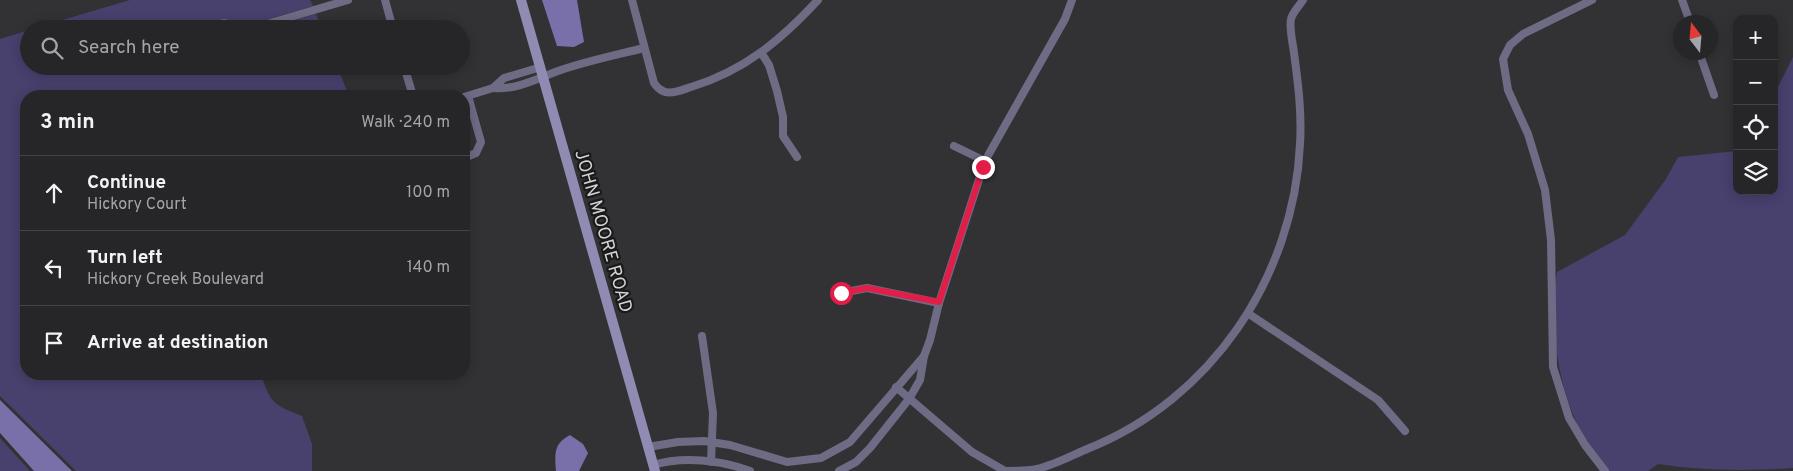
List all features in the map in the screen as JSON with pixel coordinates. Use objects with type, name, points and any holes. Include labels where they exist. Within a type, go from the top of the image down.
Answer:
[{"type":"street","points":[[280,20],[348,0]]},
{"type":"street","points":[[385,0],[391,20]]},
{"type":"street","name":"JOHN MOORE ROAD","points":[[521,0],[654,468]]},
{"type":"street","points":[[632,0],[654,83],[659,90],[665,93],[673,93],[716,80],[762,54],[794,27],[818,0]]},
{"type":"street","points":[[839,471],[863,456],[910,399],[920,380],[924,356],[939,302],[985,161],[1065,19],[1072,0]]},
{"type":"street","points":[[896,387],[972,452],[1006,471],[1036,470],[1106,442],[1166,406],[1220,353],[1249,314],[1269,274],[1280,246],[1293,197],[1300,144],[1300,100],[1291,19],[1303,0]]},
{"type":"street","points":[[1592,0],[1523,34],[1510,45],[1503,59],[1508,90],[1528,134],[1545,190],[1551,240],[1553,367],[1569,418],[1585,445],[1605,471]]},
{"type":"street","points":[[1682,0],[1687,15]]},
{"type":"street","points":[[470,95],[493,88],[506,89],[544,78],[557,71],[644,48]]},
{"type":"street","points":[[762,54],[769,65],[777,91],[783,117],[783,136],[797,157]]},
{"type":"street","points":[[1703,60],[1714,95]]},
{"type":"street","points":[[493,88],[504,78],[541,67]]},
{"type":"street","points":[[407,75],[411,90]]},
{"type":"street","points":[[514,75],[516,86]]},
{"type":"street","points":[[470,108],[482,142],[476,153],[470,156]]},
{"type":"street","points":[[954,146],[985,161]]},
{"type":"street","points":[[841,293],[867,288],[939,302]]},
{"type":"street","points":[[1249,314],[1378,400],[1405,431]]},
{"type":"street","points":[[702,336],[713,413],[711,462]]},
{"type":"street","points":[[648,447],[678,442],[712,442],[738,447],[780,461],[795,462],[821,458],[850,442],[924,356]]},
{"type":"street","points":[[654,468],[672,461],[711,462],[732,465],[750,471]]},
{"type":"shaded area","points":[[130,0],[310,0],[313,6],[265,20],[62,20]]},
{"type":"shaded area","points":[[542,0],[577,0],[584,42],[574,47],[557,46]]},
{"type":"shaded area","points":[[316,14],[318,20],[295,20]]},
{"type":"shaded area","points":[[20,33],[20,75],[341,75],[347,90],[20,90],[20,380],[263,380],[274,402],[302,416],[312,444],[312,471],[76,471],[0,396],[0,39]]},
{"type":"shaded area","points":[[1793,57],[1793,468],[1726,470],[1658,464],[1648,471],[1609,471],[1582,434],[1561,376],[1557,355],[1554,313],[1557,272],[1625,235],[1666,179],[1678,157],[1733,151],[1733,195],[1778,195],[1778,87]]},
{"type":"shaded area","points":[[0,400],[72,471],[34,471],[0,433]]},
{"type":"shaded area","points":[[570,435],[583,444],[588,453],[579,471],[556,471],[556,450],[560,442]]},
{"type":"shaded area","points":[[0,438],[30,471],[0,471]]},
{"type":"route","points":[[841,293],[867,288],[939,302],[983,167]]}]
